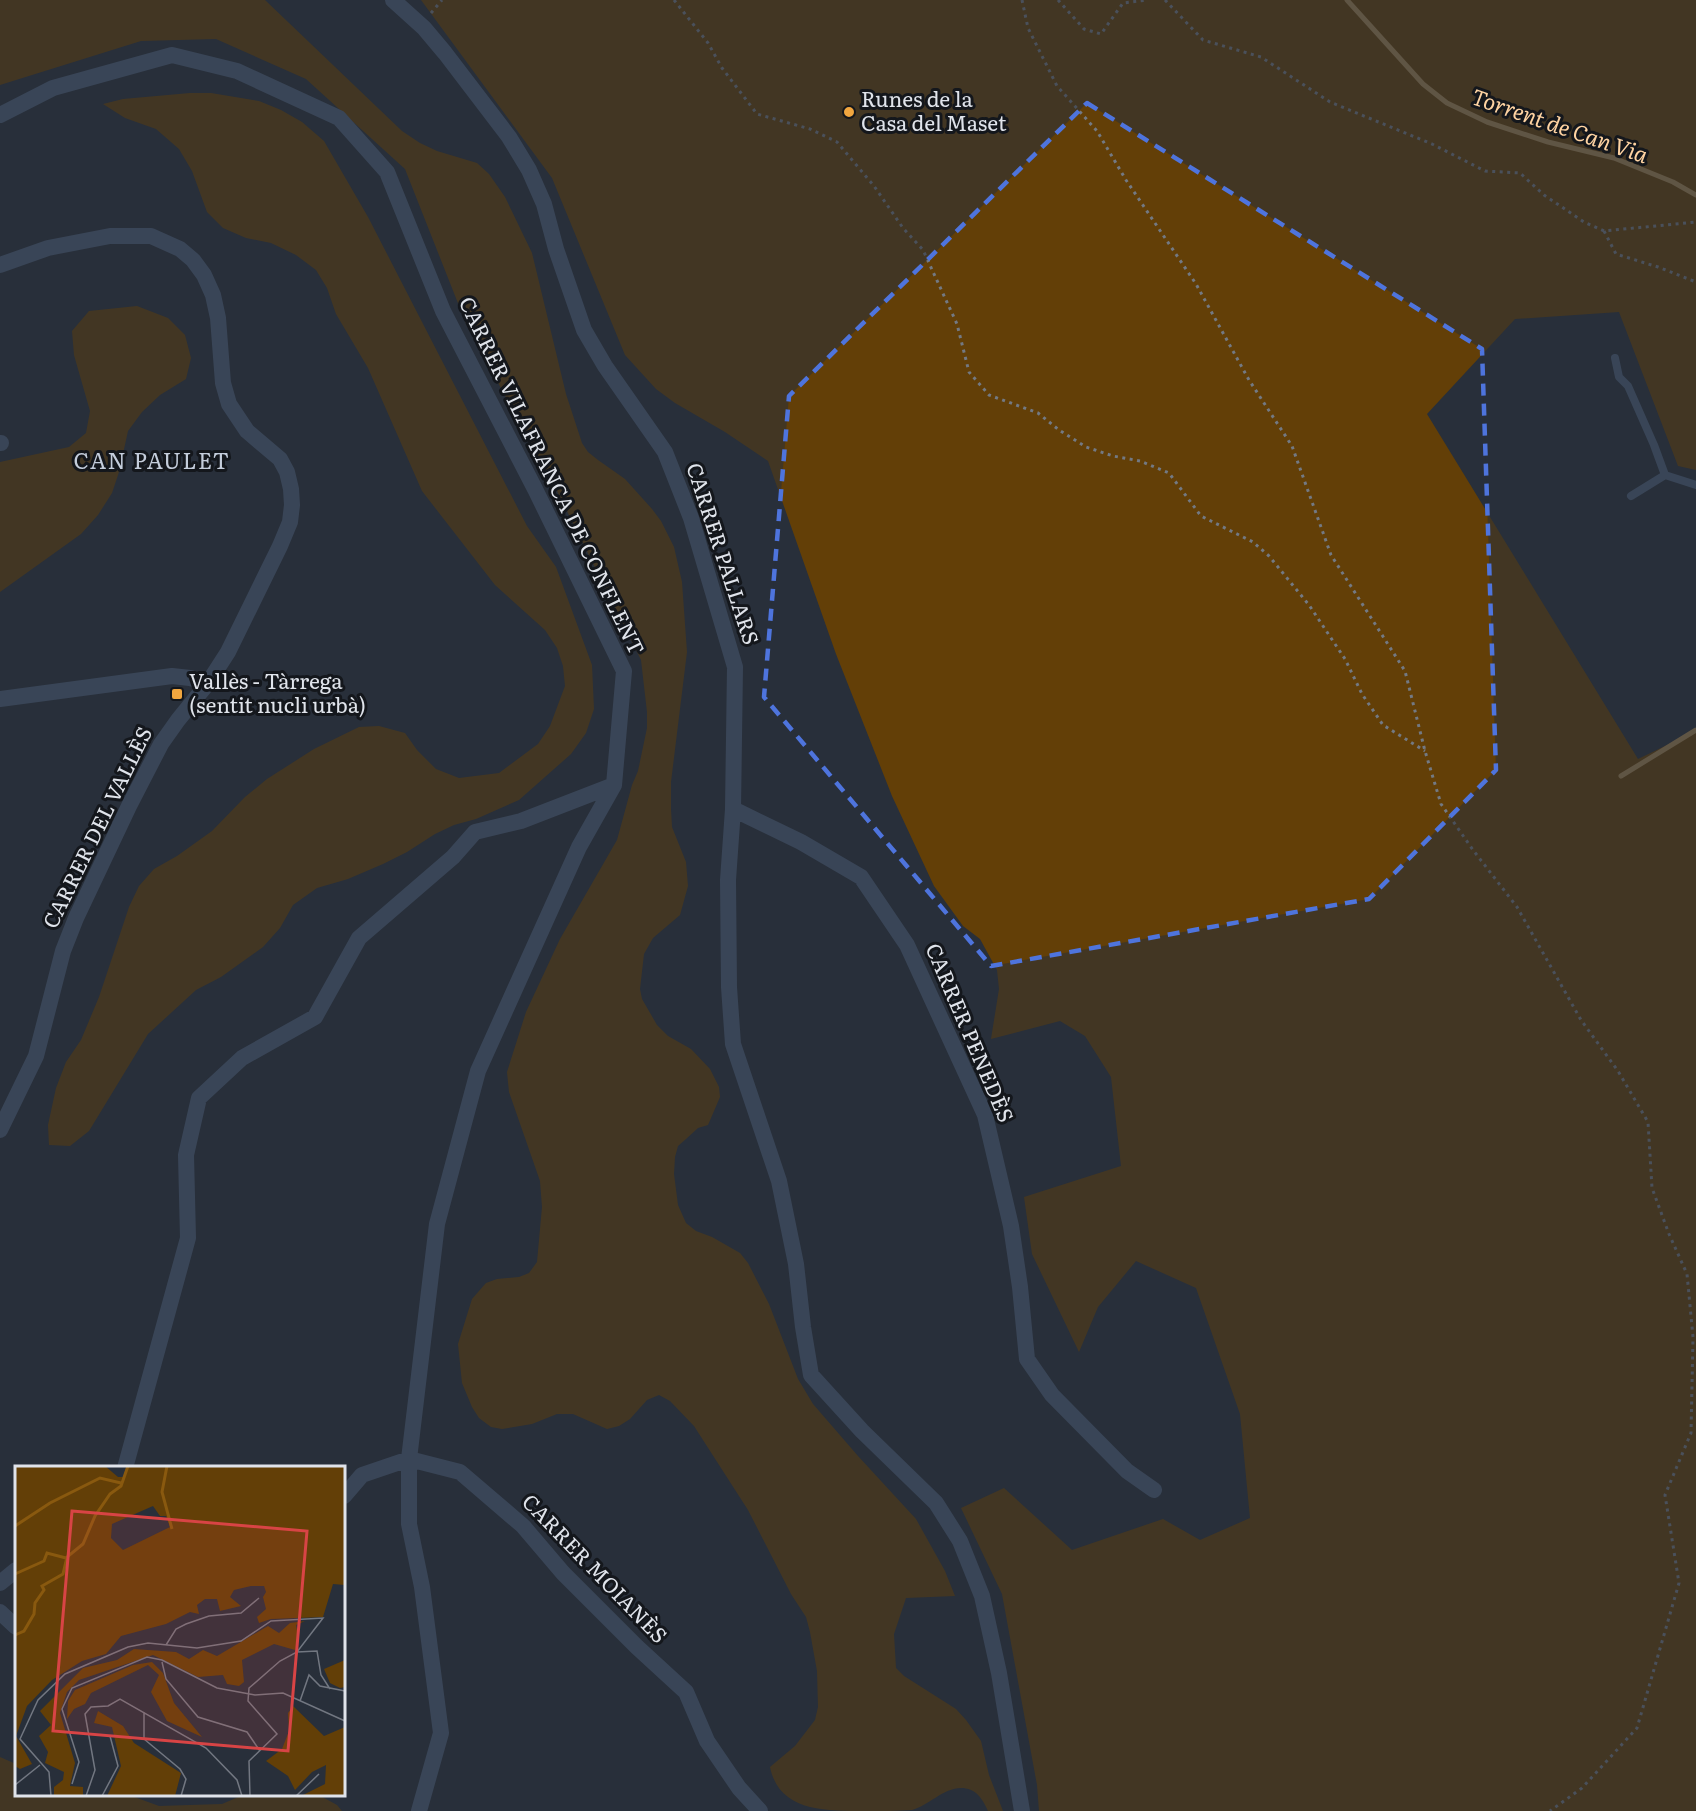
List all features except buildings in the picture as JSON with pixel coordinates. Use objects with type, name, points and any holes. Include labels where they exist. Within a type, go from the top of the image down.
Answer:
[{"type":"street","name":"CARRER PALLARS","points":[[393,0],[424,28],[445,53],[509,137],[530,170],[544,204],[556,249],[584,330],[605,366],[665,452],[691,518],[735,667],[734,808],[728,880],[729,987],[733,1044],[779,1180],[796,1264],[811,1375],[862,1431],[936,1503],[960,1541],[982,1596],[999,1673],[1022,1811]]},
{"type":"street","name":"CARRER VILAFRANCA DE CONFLENT","points":[[0,115],[53,88],[172,56],[237,71],[339,118],[387,172],[443,311],[535,489],[624,671],[614,785],[579,847],[478,1071],[437,1224],[409,1459],[409,1524],[422,1587],[441,1733],[419,1811]]},
{"type":"street","name":"CARRER DEL VALLÈS","points":[[0,265],[48,248],[110,236],[151,236],[180,249],[193,260],[204,275],[213,295],[218,318],[223,382],[229,404],[247,431],[280,459],[287,472],[292,506],[290,522],[280,546],[228,652],[208,683],[161,744],[76,918],[63,951],[36,1056],[0,1130]]},
{"type":"street","points":[[0,699],[172,676],[208,683]]},
{"type":"street","points":[[125,1466],[189,1238],[186,1155],[199,1098],[242,1058],[315,1017],[359,938],[453,857],[475,832],[521,821],[614,785]]},
{"type":"street","name":"CARRER PENEDÈS","points":[[734,808],[861,876],[908,945],[985,1115],[1011,1226],[1028,1359],[1052,1395],[1127,1471],[1154,1490]]},
{"type":"street","points":[[345,1495],[362,1475],[409,1459]]},
{"type":"street","name":"CARRER MOIANÈS","points":[[409,1459],[460,1472],[523,1526],[563,1573],[686,1692],[707,1741],[739,1788],[760,1811]]},
{"type":"street","points":[[0,1583],[15,1571]]},
{"type":"street","points":[[0,1612],[15,1626]]},
{"type":"lane","points":[[1615,358],[1619,377],[1628,387],[1665,475],[1696,485]]},
{"type":"lane","points":[[1631,496],[1665,475]]},
{"type":"path","points":[[674,0],[708,43],[722,68],[757,114],[810,129],[837,142],[874,186],[903,228],[922,250],[957,324],[969,372],[989,394],[1038,413],[1086,447],[1113,456],[1140,461],[1169,473],[1201,516],[1253,542],[1269,556],[1309,605],[1345,659],[1362,694],[1383,725],[1425,751]]},
{"type":"path","points":[[1022,0],[1028,28],[1057,86],[1097,131],[1126,180],[1196,284],[1250,380],[1292,446],[1331,555],[1405,670],[1441,804],[1517,907],[1581,1020],[1618,1071],[1648,1122],[1652,1188],[1687,1274],[1693,1337],[1690,1433],[1665,1495],[1679,1583],[1637,1728],[1582,1788],[1550,1811]]},
{"type":"path","points":[[1058,0],[1084,29],[1101,34],[1123,3],[1147,0]]},
{"type":"path","points":[[1165,0],[1203,40],[1261,57],[1330,102],[1432,144],[1485,171],[1520,172],[1544,195],[1584,222],[1604,231],[1696,222]]},
{"type":"path","points":[[1604,231],[1616,254],[1696,282]]},
{"type":"highlighted area","points":[[1087,103],[1482,349],[1496,770],[1369,899],[991,966],[764,697],[789,396]]},
{"type":"shaded area","points":[[0,0],[265,0],[402,131],[437,151],[477,163],[489,174],[505,197],[532,253],[566,394],[582,443],[588,452],[625,479],[661,521],[674,547],[682,582],[687,652],[671,782],[671,809],[672,827],[686,862],[688,886],[680,915],[653,938],[644,954],[640,989],[642,999],[657,1025],[668,1036],[691,1049],[710,1069],[719,1087],[720,1097],[708,1125],[698,1128],[678,1146],[674,1174],[678,1205],[686,1223],[696,1231],[740,1253],[748,1263],[769,1304],[798,1379],[813,1404],[916,1519],[945,1571],[955,1596],[906,1598],[894,1634],[896,1668],[904,1676],[956,1709],[966,1720],[981,1741],[989,1775],[1003,1811],[988,1811],[977,1794],[963,1788],[948,1791],[912,1810],[819,1809],[793,1800],[775,1782],[770,1767],[795,1746],[815,1720],[818,1707],[817,1671],[810,1632],[806,1617],[791,1594],[748,1510],[694,1426],[670,1401],[659,1395],[647,1400],[630,1419],[619,1426],[607,1429],[573,1414],[557,1414],[532,1424],[502,1429],[491,1427],[479,1418],[462,1383],[458,1344],[472,1299],[486,1283],[529,1273],[537,1262],[542,1207],[540,1181],[509,1092],[507,1072],[526,1012],[560,939],[617,840],[638,771],[647,728],[647,712],[641,660],[556,489],[467,326],[405,169],[306,79],[216,39],[141,41],[0,85]]},
{"type":"shaded area","points":[[421,0],[1696,0],[1696,470],[1678,466],[1619,312],[1515,319],[1427,414],[1638,759],[1696,731],[1696,1811],[1039,1811],[1037,1785],[1002,1594],[961,1508],[1004,1488],[1072,1550],[1163,1519],[1200,1540],[1250,1518],[1240,1414],[1196,1288],[1136,1261],[1098,1307],[1079,1352],[1032,1254],[1024,1197],[1121,1166],[1111,1077],[1085,1036],[1060,1021],[991,1039],[999,989],[997,970],[980,939],[963,926],[934,886],[892,796],[836,654],[768,461],[656,389],[625,355],[552,178]]},
{"type":"shaded area","points":[[211,93],[259,101],[302,122],[324,141],[368,217],[527,526],[556,567],[592,665],[594,709],[586,733],[571,754],[519,800],[476,819],[454,825],[383,864],[348,879],[317,888],[293,905],[280,928],[263,947],[221,977],[196,990],[148,1034],[89,1131],[70,1146],[49,1145],[48,1125],[56,1088],[66,1062],[81,1040],[99,997],[129,907],[139,886],[154,869],[212,831],[245,797],[267,779],[314,749],[359,727],[379,726],[405,733],[417,750],[436,769],[459,778],[499,773],[538,744],[550,726],[565,686],[563,666],[557,648],[545,630],[495,585],[422,491],[368,368],[336,314],[327,288],[316,270],[296,255],[271,243],[246,238],[223,228],[207,212],[192,171],[179,149],[156,129],[125,118],[103,104],[123,99]]},
{"type":"shaded area","points":[[137,306],[168,318],[185,335],[191,358],[186,379],[160,395],[142,412],[128,431],[112,493],[98,515],[81,534],[0,592],[0,462],[69,447],[86,433],[90,411],[74,355],[72,331],[89,311]]},
{"type":"shaded area","points":[[0,1757],[15,1764],[15,1796],[132,1796],[159,1806],[222,1804],[241,1796],[321,1796],[337,1805],[342,1811],[0,1811]]},
{"type":"waterway","name":"Torrent de Can Via","points":[[1347,0],[1423,84],[1447,103],[1487,122],[1548,142],[1614,158],[1673,182],[1696,195]]},
{"type":"waterway","points":[[1621,776],[1696,730]]},
{"type":"place","name":"Runes de la Casa del Maset","points":[[849,112]]},
{"type":"place","name":"Vallès - Tàrrega (sentit nucli urbà)","points":[[177,694]]},
{"type":"district","name":"CAN PAULET","points":[[152,461]]}]
